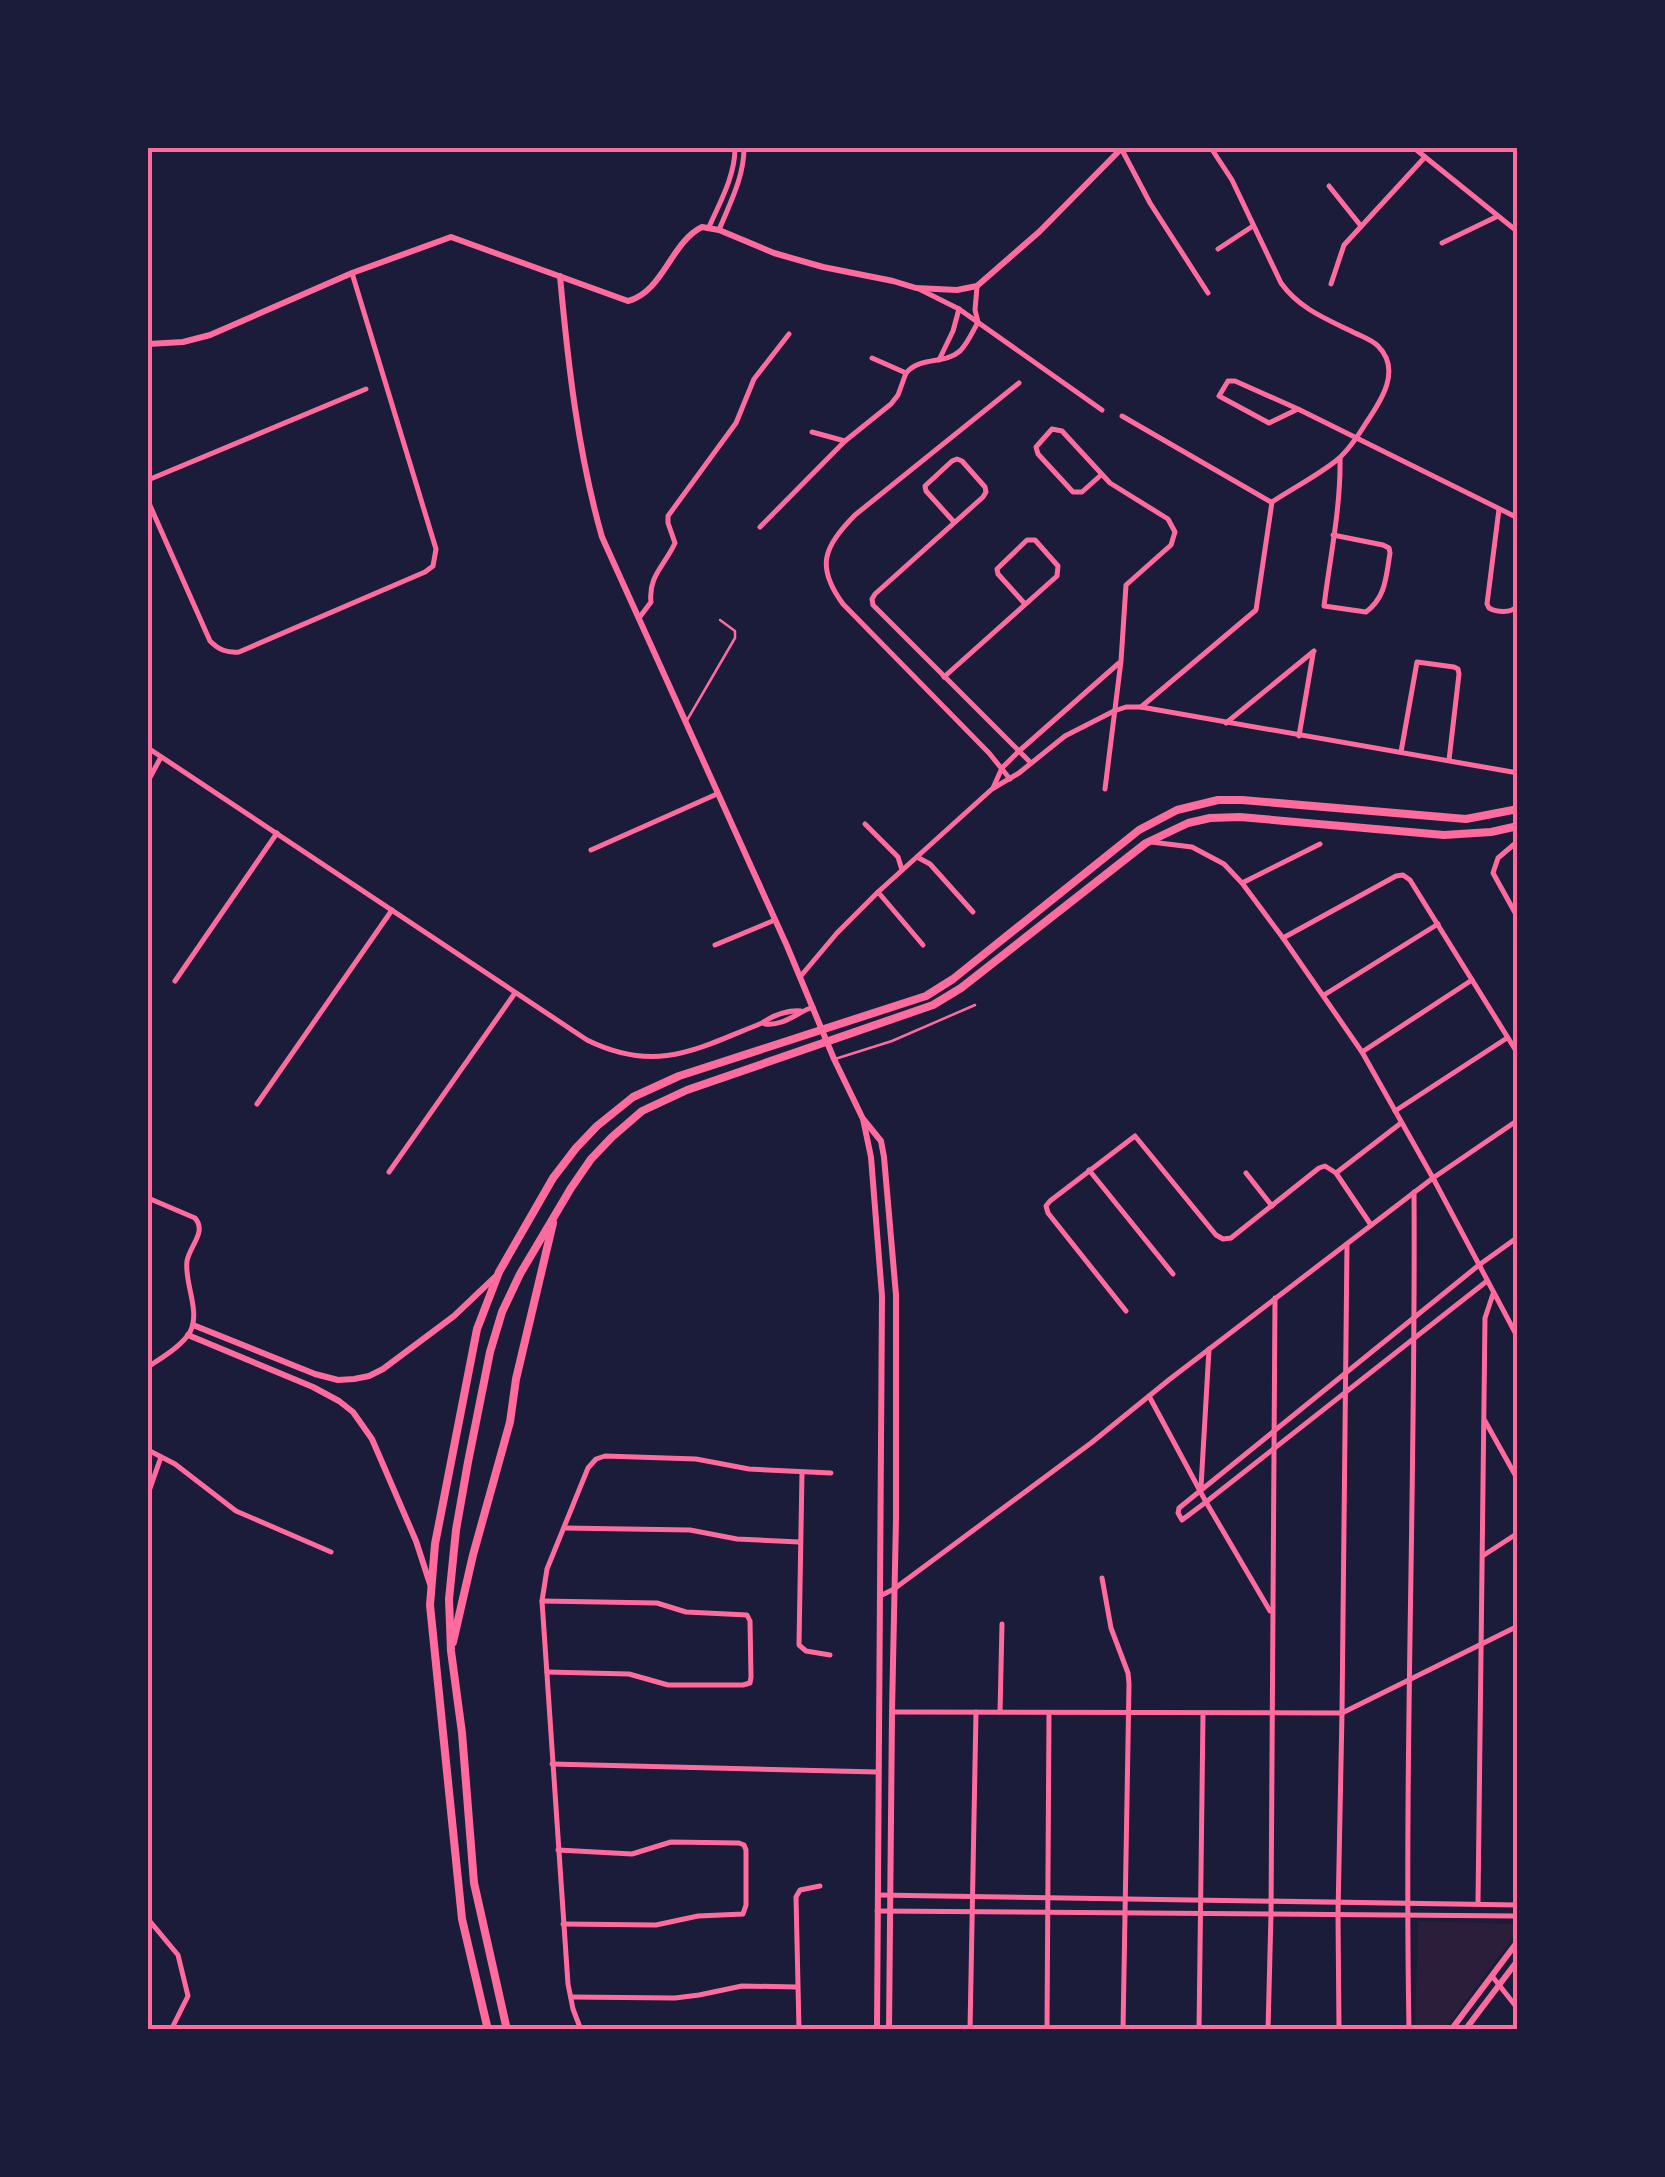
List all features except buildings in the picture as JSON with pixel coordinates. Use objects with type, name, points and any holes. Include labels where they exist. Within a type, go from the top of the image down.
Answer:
[{"type":"main road","points":[[488,2030],[462,1920],[430,1585],[477,1329],[499,1272],[576,1148],[634,1097],[679,1076],[926,996],[953,979],[1139,830],[1177,810],[1230,800],[1466,819],[1518,809]]},
{"type":"main road","points":[[507,2030],[474,1883],[451,1651],[452,1560],[490,1352],[502,1312],[520,1274],[591,1160],[642,1111],[687,1090],[934,1005],[1146,843],[1188,823],[1240,816],[1444,835],[1518,826]]},
{"type":"main road","points":[[451,1651],[472,1555],[510,1422],[545,1253],[560,1207]]},
{"type":"main road","points":[[444,1734],[462,1733]]},
{"type":"street","points":[[709,227],[730,180],[734,148]]},
{"type":"street","points":[[719,230],[739,182],[744,148]]},
{"type":"street","points":[[148,344],[196,339],[352,273],[452,236],[628,301],[648,290],[686,238],[697,228],[709,227],[792,259],[916,288],[957,290],[977,286],[1039,232],[1121,148],[1150,203],[1208,293]]},
{"type":"street","points":[[1141,707],[1256,610],[1272,502],[1340,458],[1384,394],[1389,380],[1386,358],[1380,348],[1312,312],[1281,283],[1232,180],[1211,148]]},
{"type":"street","points":[[1414,148],[1518,232]]},
{"type":"street","points":[[1331,284],[1340,253],[1424,157]]},
{"type":"street","points":[[730,180],[739,182]]},
{"type":"street","points":[[1329,186],[1361,226]]},
{"type":"street","points":[[1442,243],[1498,216]]},
{"type":"street","points":[[1218,249],[1253,226]]},
{"type":"street","points":[[148,500],[210,641],[228,652],[239,652],[433,566],[436,549],[352,273]]},
{"type":"street","points":[[560,276],[590,496],[608,551],[834,1060],[863,1119],[881,1141],[896,1296],[889,2030]]},
{"type":"street","points":[[760,527],[845,442],[891,404],[910,367],[940,360],[962,349],[978,322],[977,286]]},
{"type":"street","points":[[916,288],[978,322],[1102,410]]},
{"type":"street","points":[[940,360],[958,309]]},
{"type":"street","points":[[639,618],[651,602],[652,582],[675,542],[668,516],[736,423],[754,380],[789,334]]},
{"type":"street","points":[[872,358],[906,373]]},
{"type":"street","points":[[1298,409],[1274,422],[1265,422],[1219,396],[1231,380],[1298,409],[1518,518]]},
{"type":"street","points":[[1010,779],[976,739],[843,604],[831,588],[825,568],[828,549],[854,515],[1019,382]]},
{"type":"street","points":[[148,480],[366,388]]},
{"type":"street","points":[[1122,416],[1272,502]]},
{"type":"street","points":[[1101,474],[1082,492],[1073,492],[1036,447],[1058,428],[1101,474],[1110,484],[1168,519],[1175,532],[1171,545],[1126,585],[1122,661],[1105,789]]},
{"type":"street","points":[[812,432],[845,442]]},
{"type":"street","points":[[1333,535],[1388,548],[1384,592],[1371,610],[1324,606],[1340,458]]},
{"type":"street","points":[[954,522],[925,486],[957,459],[985,486],[986,492],[983,497],[875,594],[873,606],[1030,763]]},
{"type":"street","points":[[1499,509],[1487,604],[1493,610],[1510,611],[1518,600]]},
{"type":"street","points":[[944,677],[1057,576],[1058,566],[1031,539],[999,566],[998,574],[1025,604]]},
{"type":"street","points":[[1226,723],[1314,651],[1299,736]]},
{"type":"street","points":[[992,789],[1002,768],[1018,752],[1122,661]]},
{"type":"street","points":[[1402,752],[1416,662],[1421,661],[1454,667],[1460,674],[1448,760]]},
{"type":"street","points":[[800,978],[878,892],[992,789],[1066,736],[1126,707],[1518,773]]},
{"type":"street","points":[[148,748],[605,1049],[650,1058],[692,1052],[785,1013],[813,1007]]},
{"type":"street","points":[[148,781],[162,757]]},
{"type":"street","points":[[591,850],[717,794]]},
{"type":"street","points":[[866,824],[898,857],[902,870]]},
{"type":"street","points":[[175,981],[277,833]]},
{"type":"street","points":[[1518,840],[1498,858],[1492,874],[1518,918]]},
{"type":"street","points":[[1146,843],[1180,844],[1204,852],[1224,864],[1242,883],[1362,1052],[1518,1338]]},
{"type":"street","points":[[1242,883],[1320,844]]},
{"type":"street","points":[[917,857],[930,864],[973,912]]},
{"type":"street","points":[[1283,938],[1404,875],[1518,1054]]},
{"type":"street","points":[[878,892],[924,944]]},
{"type":"street","points":[[256,1104],[392,910]]},
{"type":"street","points":[[715,945],[775,920]]},
{"type":"street","points":[[1324,995],[1438,924]]},
{"type":"street","points":[[1362,1052],[1472,980]]},
{"type":"street","points":[[390,1172],[515,993]]},
{"type":"street","points":[[1395,1111],[1508,1038]]},
{"type":"street","points":[[863,1119],[871,1158],[882,1296],[877,2030]]},
{"type":"street","points":[[880,1596],[1091,1442],[1414,1192],[1518,1120]]},
{"type":"street","points":[[1336,1173],[1402,1123]]},
{"type":"street","points":[[1126,1312],[1046,1206],[1135,1136],[1223,1240],[1231,1238],[1325,1166],[1336,1173],[1372,1225]]},
{"type":"street","points":[[1089,1170],[1173,1274]]},
{"type":"street","points":[[1246,1173],[1272,1206]]},
{"type":"street","points":[[1409,2030],[1414,1192]]},
{"type":"street","points":[[148,1198],[195,1218],[200,1224],[187,1262],[193,1324],[188,1335],[148,1368]]},
{"type":"street","points":[[1487,1282],[1206,1502],[1182,1520],[1178,1515],[1180,1508],[1201,1490],[1478,1265],[1518,1237]]},
{"type":"street","points":[[879,1239],[892,1238]]},
{"type":"street","points":[[1339,2030],[1347,1244]]},
{"type":"street","points":[[193,1324],[314,1374],[338,1380],[361,1378],[383,1369],[454,1316],[499,1272]]},
{"type":"street","points":[[1478,1903],[1485,1318],[1493,1294]]},
{"type":"street","points":[[1268,2030],[1275,1298]]},
{"type":"street","points":[[188,1335],[314,1387],[353,1412],[372,1439],[416,1540],[430,1585]]},
{"type":"street","points":[[1201,1490],[1209,1349]]},
{"type":"street","points":[[1149,1396],[1272,1614]]},
{"type":"street","points":[[1483,1416],[1518,1480]]},
{"type":"street","points":[[148,1450],[183,1470],[236,1511],[331,1552]]},
{"type":"street","points":[[581,2030],[570,1997],[563,1924],[542,1601],[547,1569],[588,1468],[605,1456],[696,1459],[748,1470],[831,1474]]},
{"type":"street","points":[[148,1494],[161,1457]]},
{"type":"street","points":[[802,1472],[799,1645],[806,1652],[830,1656]]},
{"type":"street","points":[[564,1528],[690,1530],[737,1540],[800,1542]]},
{"type":"street","points":[[1484,1554],[1518,1533]]},
{"type":"street","points":[[1102,1578],[1110,1628],[1128,1673],[1123,2030]]},
{"type":"street","points":[[542,1601],[657,1603],[695,1613],[748,1615],[750,1621],[750,1683],[743,1685],[668,1686],[629,1674],[547,1672]]},
{"type":"street","points":[[1000,1712],[1002,1624]]},
{"type":"street","points":[[892,1712],[1342,1713],[1518,1626]]},
{"type":"street","points":[[879,1650],[893,1652]]},
{"type":"street","points":[[970,2030],[976,1712]]},
{"type":"street","points":[[1047,2030],[1050,1713]]},
{"type":"street","points":[[1199,2030],[1203,1714]]},
{"type":"street","points":[[552,1764],[878,1772]]},
{"type":"street","points":[[879,1817],[892,1817]]},
{"type":"street","points":[[558,1850],[632,1854],[671,1842],[738,1843],[744,1844],[746,1850],[746,1910],[739,1915],[698,1916],[656,1925],[563,1924]]},
{"type":"street","points":[[799,2030],[796,1896],[800,1890],[820,1886]]},
{"type":"street","points":[[878,1895],[1518,1905]]},
{"type":"street","points":[[878,1911],[1518,1916]]},
{"type":"street","points":[[148,1919],[178,1955],[188,1996],[173,2026]]},
{"type":"street","points":[[1451,2030],[1518,1941]]},
{"type":"street","points":[[1466,2030],[1518,1960]]},
{"type":"street","points":[[1492,1976],[1518,2010]]},
{"type":"street","points":[[877,1983],[890,1984]]},
{"type":"street","points":[[570,1997],[674,1998],[742,1986],[797,1987]]},
{"type":"lane","points":[[686,722],[736,638],[736,630],[720,620]]},
{"type":"lane","points":[[834,1060],[892,1041],[975,1006]]},
{"type":"shaded area","points":[[1418,1921],[1517,1924],[1517,1932],[1445,2029],[1415,2029]]}]
